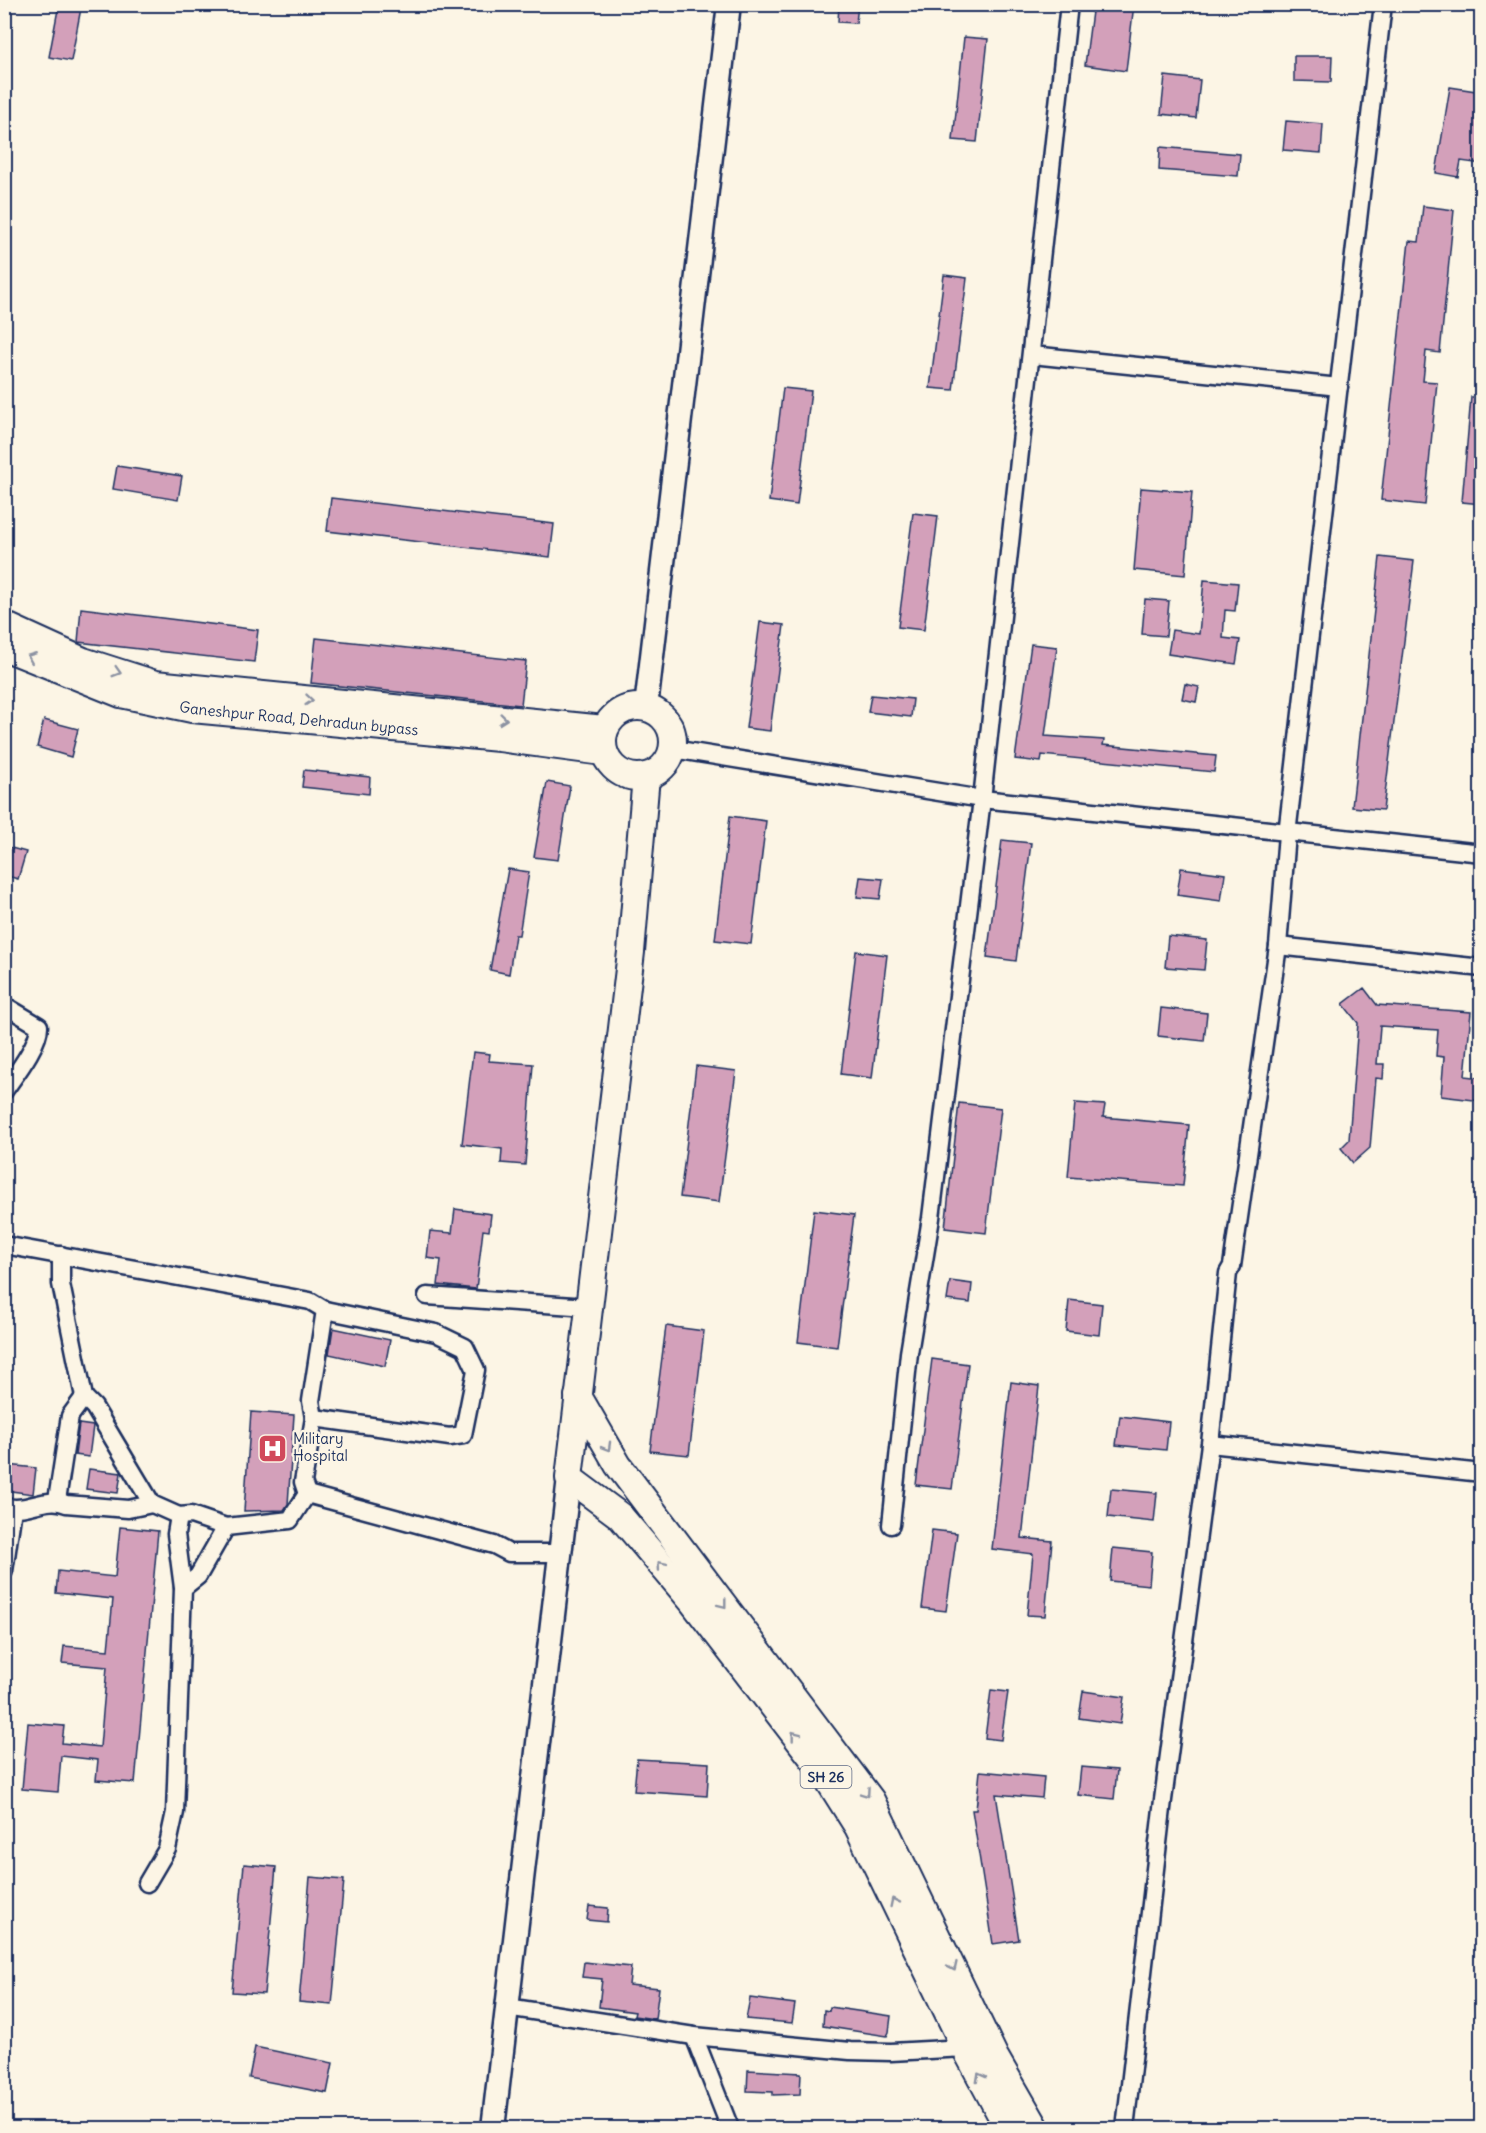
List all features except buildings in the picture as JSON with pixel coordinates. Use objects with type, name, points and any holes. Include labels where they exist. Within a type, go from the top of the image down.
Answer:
[{"type":"main road","points":[[646,707],[729,4]]},
{"type":"main road","points":[[4,625],[83,661],[155,684],[604,740]]},
{"type":"main road","name":"Ganeshpur Road, Dehradun bypass","points":[[4,647],[121,694],[192,709],[499,738],[604,740]]},
{"type":"main road","points":[[629,707],[646,707],[663,716],[670,726],[673,749],[661,769],[646,776],[627,776],[616,770],[604,740],[619,712],[629,707]]},
{"type":"main road","points":[[493,2128],[631,952],[646,776]]},
{"type":"main road","points":[[578,1396],[618,1466],[825,1736],[871,1800],[995,2056],[1036,2128]]},
{"type":"main road","name":"SH 26","points":[[569,1478],[620,1516],[692,1601],[822,1770],[858,1827],[965,2048],[1008,2128]]},
{"type":"street","points":[[891,1525],[909,1353],[931,1218],[982,800],[1069,4]]},
{"type":"street","points":[[1125,2128],[1210,1444],[1228,1273],[1232,1266],[1278,946],[1287,834],[1383,4]]},
{"type":"street","points":[[1032,355],[1339,387]]},
{"type":"street","points":[[673,749],[982,800],[1482,853]]},
{"type":"street","points":[[1278,946],[1482,968]]},
{"type":"street","points":[[4,1005],[39,1026],[39,1032],[4,1091]]},
{"type":"street","points":[[4,1245],[310,1301],[325,1310],[436,1333],[465,1347],[476,1370],[464,1436],[450,1437],[314,1418]]},
{"type":"street","points":[[61,1255],[61,1284],[84,1397],[94,1407],[152,1504],[179,1516],[191,1515],[226,1527],[291,1521],[307,1494],[303,1482],[314,1418],[311,1401],[325,1310]]},
{"type":"street","points":[[427,1296],[588,1307]]},
{"type":"street","points":[[57,1500],[70,1416],[84,1397]]},
{"type":"street","points":[[1210,1444],[1482,1473]]},
{"type":"street","points":[[307,1494],[494,1545],[509,1553],[560,1553]]},
{"type":"street","points":[[4,1571],[9,1508],[57,1500],[66,1504],[128,1509],[152,1504]]},
{"type":"street","points":[[147,1883],[167,1849],[175,1812],[183,1587],[176,1534],[179,1516]]},
{"type":"street","points":[[183,1587],[198,1576],[226,1527]]},
{"type":"street","points":[[507,2007],[694,2036],[871,2052],[965,2048]]},
{"type":"street","points":[[694,2036],[730,2128]]},
{"type":"place","name":"Military Hospital","points":[[272,1448]]}]
